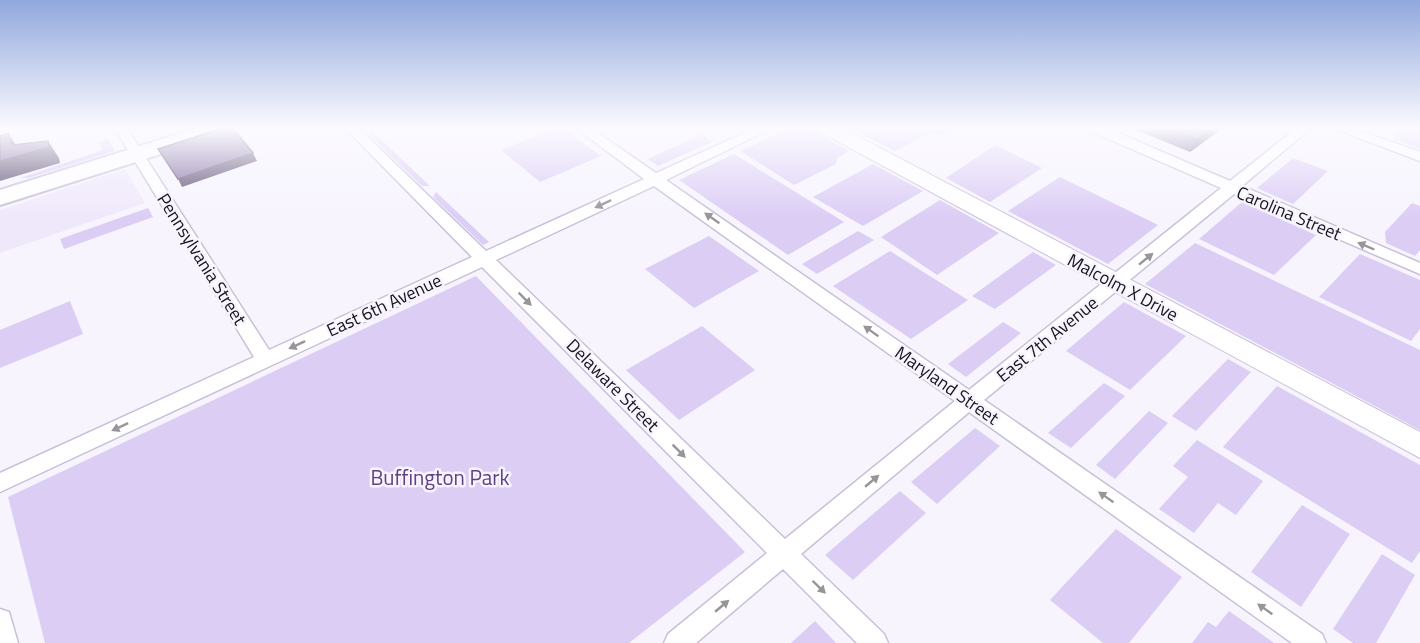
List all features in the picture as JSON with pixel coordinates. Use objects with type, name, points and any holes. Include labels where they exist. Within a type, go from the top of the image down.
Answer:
[{"type":"main road","points":[[0,198],[130,157]]},
{"type":"street","name":"Pennsylvania Street","points":[[137,157],[266,360]]},
{"type":"street","name":"Delaware Street","points":[[381,157],[875,643]]},
{"type":"street","name":"Maryland Street","points":[[624,157],[1313,643]]},
{"type":"street","name":"East 6th Avenue","points":[[0,483],[703,157]]},
{"type":"street","name":"Malcolm X Drive","points":[[882,157],[1420,446]]},
{"type":"street","name":"Carolina Street","points":[[1161,157],[1420,269]]},
{"type":"street","name":"East 7th Avenue","points":[[677,643],[1270,157]]},
{"type":"street","points":[[0,621],[5,643]]},
{"type":"shaded area","points":[[125,169],[145,203],[0,253],[0,210]]},
{"type":"green space","points":[[82,157],[96,157],[29,178],[20,178]]},
{"type":"green space","points":[[392,157],[399,157],[430,186],[422,186]]},
{"type":"green space","points":[[510,157],[599,157],[540,182]]},
{"type":"green space","points":[[652,157],[678,157],[658,166],[648,159]]},
{"type":"green space","points":[[728,157],[739,157],[844,222],[788,255],[679,180]]},
{"type":"green space","points":[[750,157],[839,157],[836,164],[794,185]]},
{"type":"green space","points":[[977,157],[1020,157],[1042,168],[990,202],[946,178]]},
{"type":"green space","points":[[1293,158],[1328,171],[1293,204],[1257,188]]},
{"type":"green space","points":[[873,164],[923,191],[863,226],[813,197]]},
{"type":"green space","points":[[1060,177],[1158,225],[1108,264],[1008,211]]},
{"type":"green space","points":[[436,192],[489,242],[483,245],[433,197]]},
{"type":"green space","points":[[940,200],[999,233],[937,275],[881,237]]},
{"type":"green space","points":[[1242,202],[1316,235],[1274,275],[1199,239]]},
{"type":"green space","points":[[1412,203],[1420,206],[1420,250],[1415,256],[1386,243],[1385,232]]},
{"type":"green space","points":[[148,208],[153,217],[64,249],[60,239]]},
{"type":"green space","points":[[858,231],[874,240],[817,274],[802,264]]},
{"type":"green space","points":[[709,236],[759,271],[694,308],[645,269]]},
{"type":"green space","points":[[1195,243],[1420,350],[1420,430],[1145,284]]},
{"type":"green space","points":[[890,251],[968,300],[911,339],[833,286]]},
{"type":"green space","points":[[1033,252],[1056,265],[995,309],[972,296]]},
{"type":"green space","points":[[1360,254],[1420,280],[1420,329],[1411,341],[1319,297]]},
{"type":"green space","name":"Buffington Park","points":[[476,276],[745,552],[629,643],[45,643],[8,497]]},
{"type":"green space","points":[[70,301],[83,334],[0,368],[0,330]]},
{"type":"green space","points":[[1124,302],[1186,336],[1130,390],[1066,351]]},
{"type":"green space","points":[[1003,322],[1021,333],[966,377],[948,364]]},
{"type":"green space","points":[[702,326],[755,370],[679,420],[626,370]]},
{"type":"green space","points":[[1228,359],[1251,372],[1196,431],[1172,416]]},
{"type":"green space","points":[[1104,383],[1125,396],[1071,448],[1048,433]]},
{"type":"green space","points":[[1277,386],[1420,465],[1420,551],[1412,563],[1223,447]]},
{"type":"green space","points":[[1149,411],[1168,423],[1115,479],[1096,465]]},
{"type":"green space","points":[[975,428],[1000,446],[937,504],[911,482]]},
{"type":"green space","points":[[1197,440],[1263,481],[1236,515],[1218,503],[1194,533],[1159,509],[1188,477],[1173,466]]},
{"type":"green space","points":[[900,491],[926,513],[853,580],[825,555]]},
{"type":"green space","points":[[1302,505],[1350,534],[1301,607],[1251,572]]},
{"type":"green space","points":[[1116,529],[1182,577],[1129,643],[1103,643],[1050,600]]},
{"type":"green space","points":[[1382,554],[1415,575],[1376,643],[1353,643],[1333,629]]},
{"type":"green space","points":[[1229,611],[1274,643],[1192,643],[1208,622],[1216,627]]},
{"type":"green space","points":[[815,621],[836,643],[791,643]]},
{"type":"building","points":[[0,157],[14,157],[0,161]]},
{"type":"building","points":[[163,157],[241,157],[178,179]]}]
